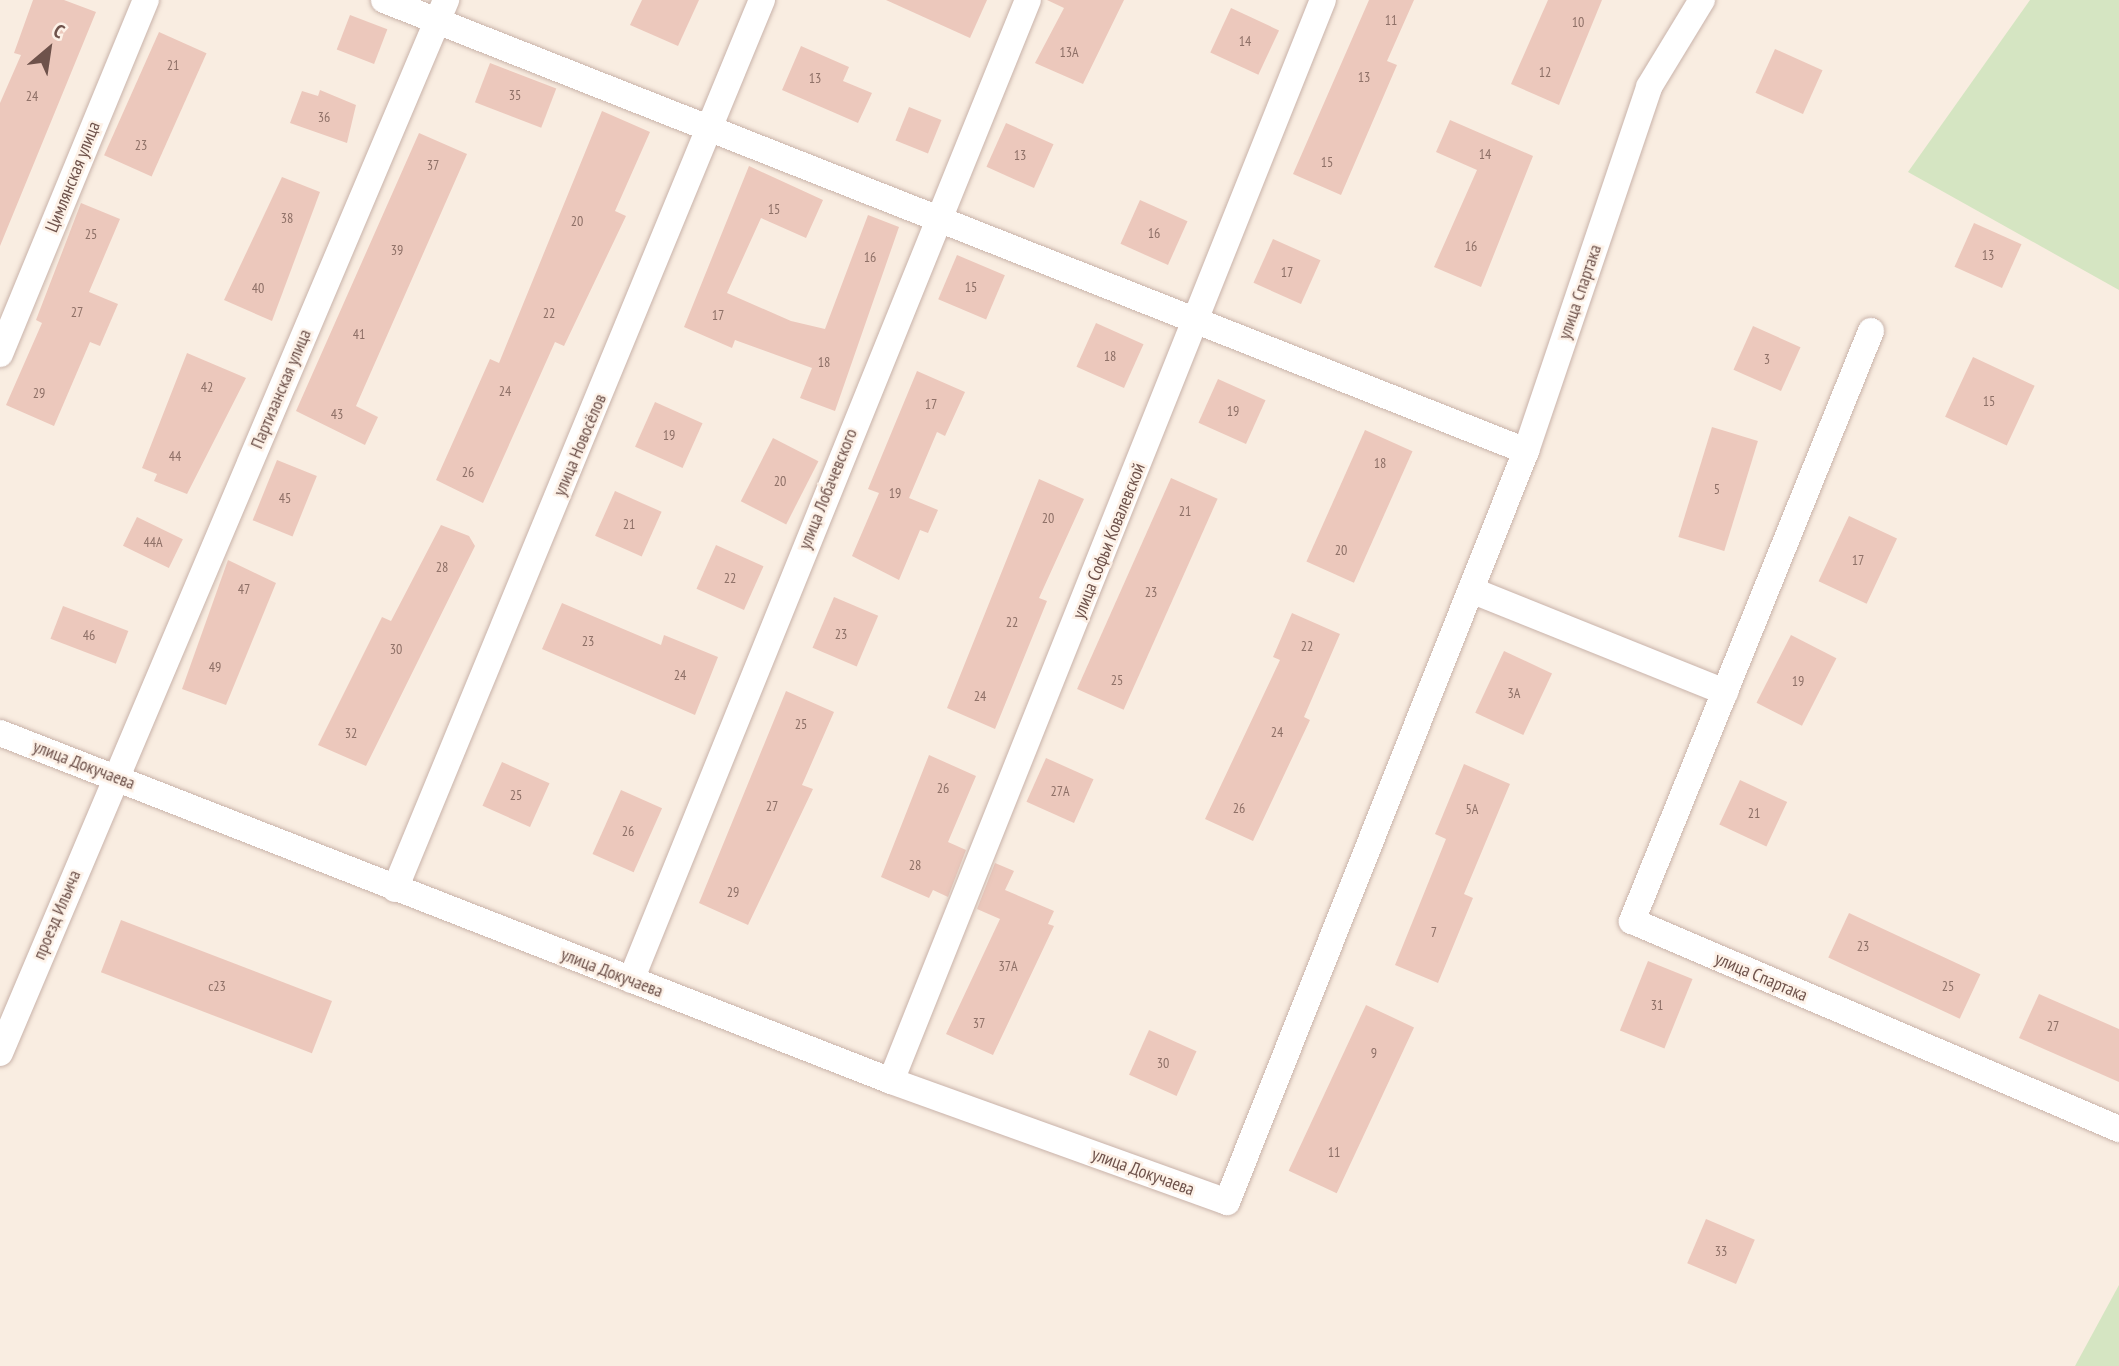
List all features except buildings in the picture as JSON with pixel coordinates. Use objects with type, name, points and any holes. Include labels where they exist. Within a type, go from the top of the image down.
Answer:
[{"type":"street","name":"Цимлянская улица","points":[[0,354],[146,0]]},
{"type":"street","points":[[384,0],[442,11],[712,130],[1526,451]]},
{"type":"street","name":"улица Новосёлов","points":[[395,889],[712,130],[762,0]]},
{"type":"street","name":"улица Лобачевского","points":[[631,980],[937,218],[1028,0]]},
{"type":"street","name":"улица Софьи Ковалевской","points":[[891,1080],[1198,321],[1323,0]]},
{"type":"street","name":"улица Спартака","points":[[1227,1202],[1526,451],[1649,87],[1702,0]]},
{"type":"street","name":"Партизанская улица","points":[[115,777],[442,11]]},
{"type":"street","name":"улица Спартака","points":[[1871,331],[1632,922],[2119,1129]]},
{"type":"street","points":[[1471,590],[1725,692]]},
{"type":"street","name":"улица Докучаева","points":[[0,733],[891,1080],[1227,1202]]},
{"type":"street","name":"проезд Ильича","points":[[0,1053],[115,777]]},
{"type":"green space","points":[[2030,0],[2119,0],[2119,290],[1908,172]]},
{"type":"green space","points":[[2119,1285],[2119,1366],[2075,1366]]}]
